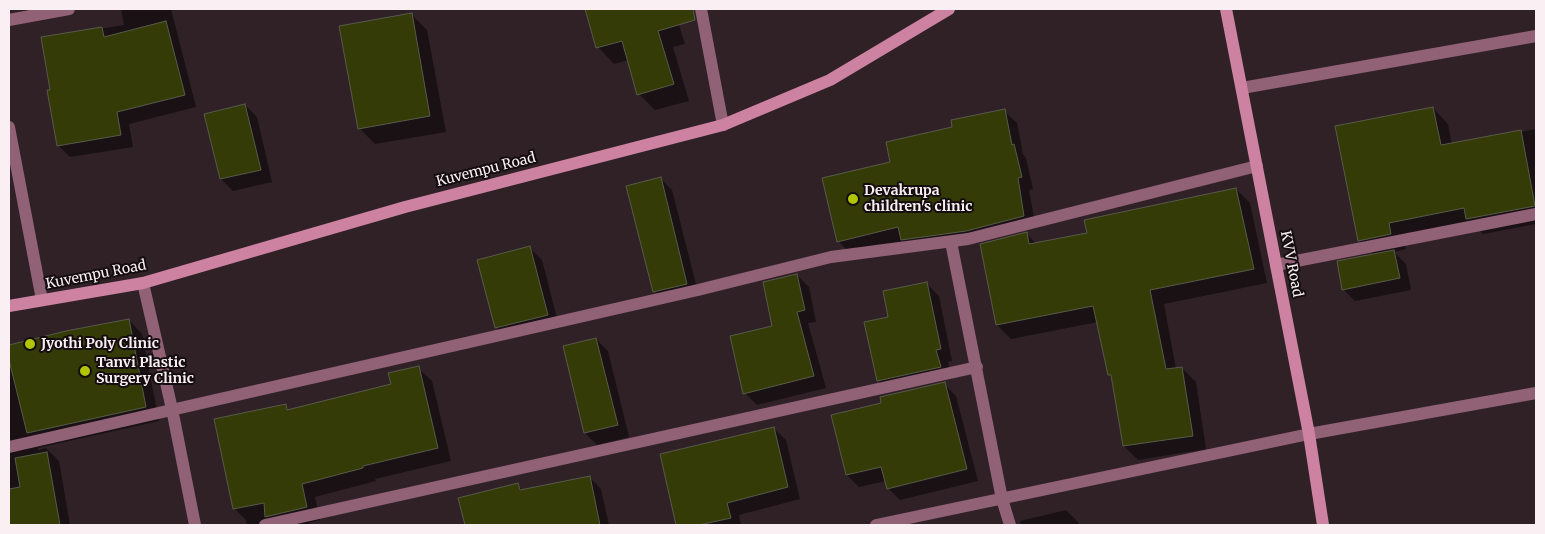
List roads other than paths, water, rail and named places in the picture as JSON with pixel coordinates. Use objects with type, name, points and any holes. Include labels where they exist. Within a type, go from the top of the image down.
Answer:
[{"type":"main road","name":"Kuvempu Road","points":[[9,306],[143,283],[405,207],[724,125],[830,80],[949,9]]},
{"type":"main road","name":"KVV Road","points":[[1226,9],[1309,434],[1323,525]]},
{"type":"street","points":[[9,20],[68,9]]},
{"type":"street","points":[[701,9],[724,125]]},
{"type":"street","points":[[1242,88],[1536,36]]},
{"type":"street","points":[[9,128],[42,300]]},
{"type":"street","points":[[9,447],[698,290],[831,257],[950,242],[1258,166]]},
{"type":"street","points":[[1276,264],[1536,214]]},
{"type":"street","points":[[950,242],[977,367],[1002,499],[1010,525]]},
{"type":"street","points":[[143,283],[172,410],[195,525]]},
{"type":"street","points":[[265,525],[977,367]]},
{"type":"street","points":[[876,525],[1309,434],[1536,394]]},
{"type":"place","name":"Devakrupa children's clinic","points":[[853,199]]},
{"type":"place","name":"Jyothi Poly Clinic","points":[[30,344]]},
{"type":"place","name":"Tanvi Plastic Surgery Clinic","points":[[85,371]]}]
